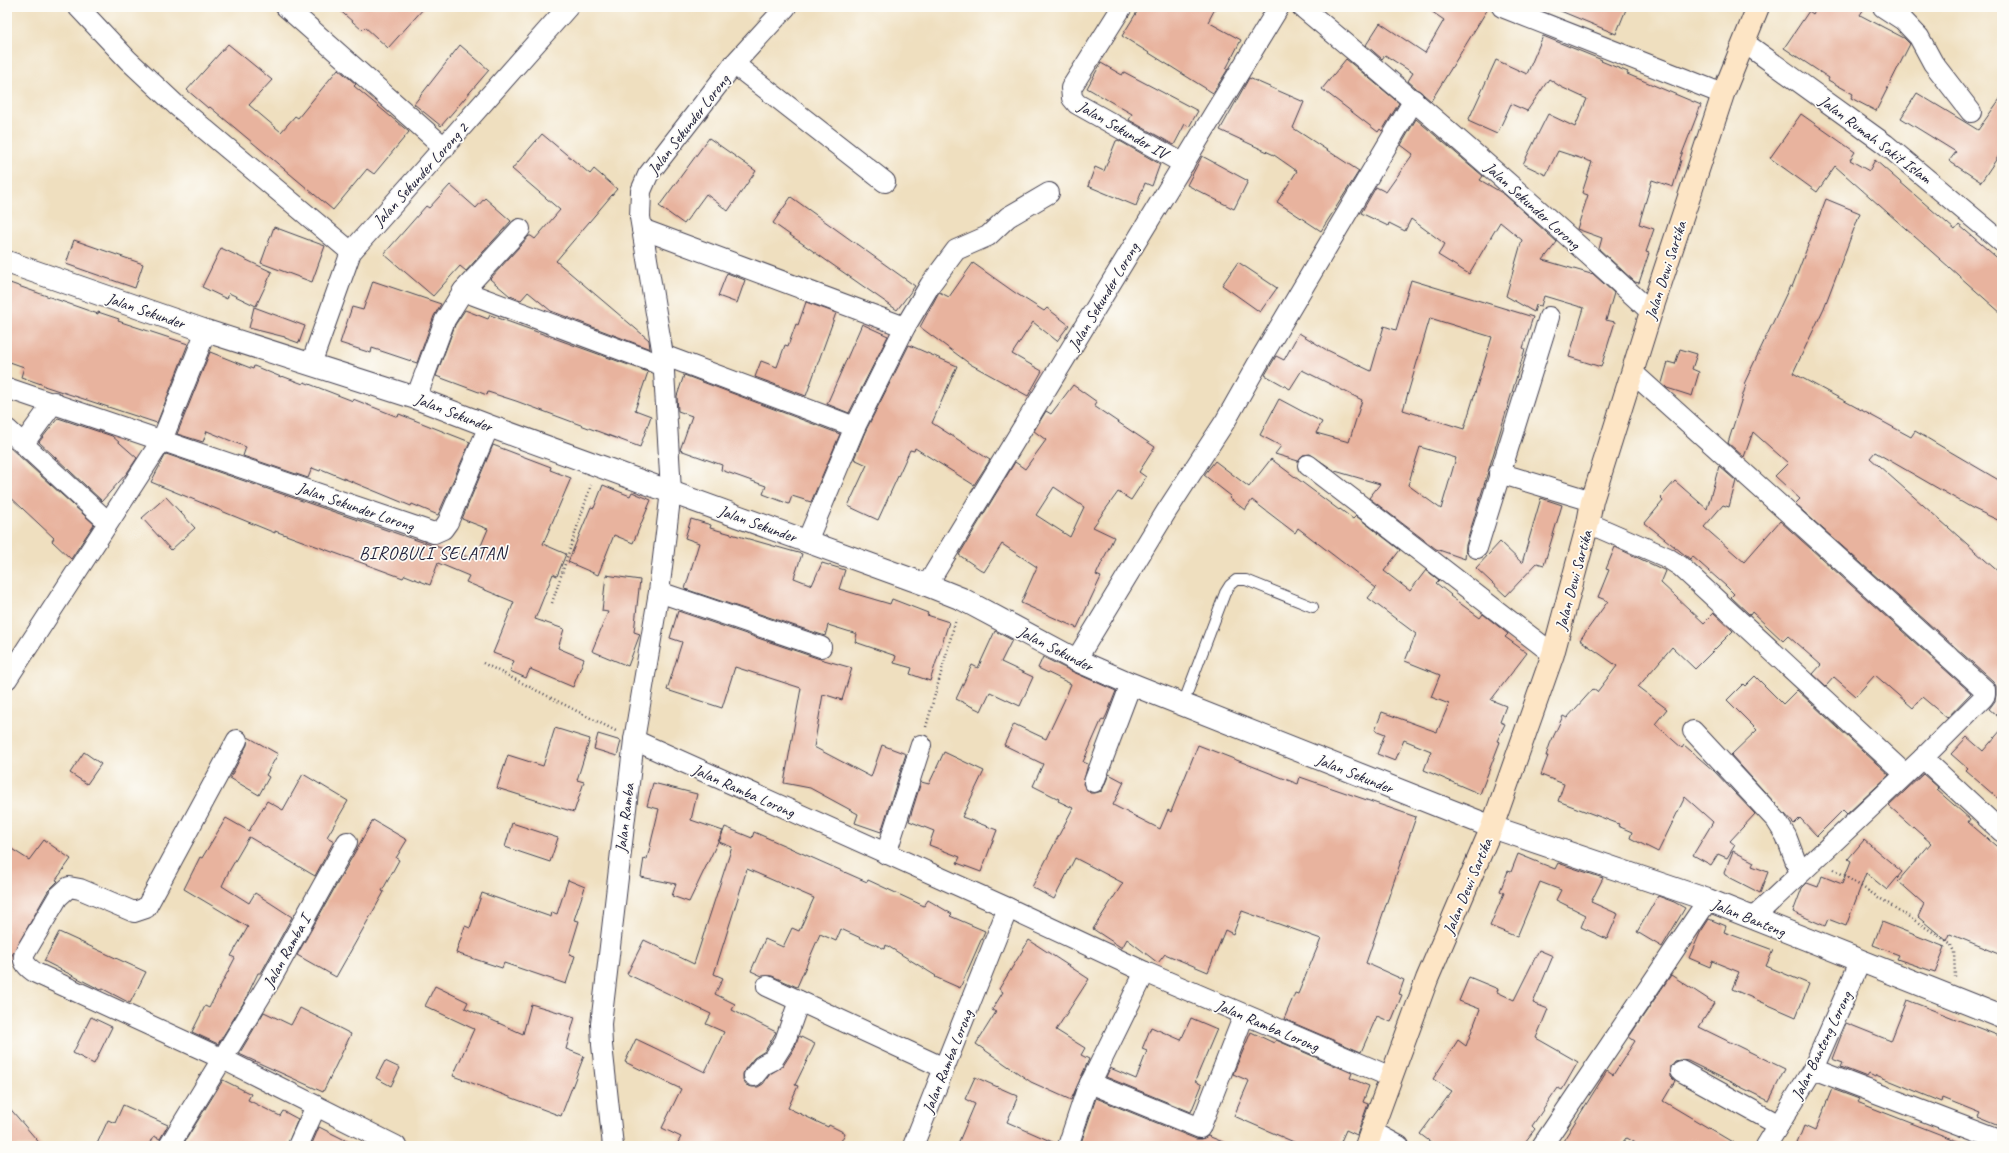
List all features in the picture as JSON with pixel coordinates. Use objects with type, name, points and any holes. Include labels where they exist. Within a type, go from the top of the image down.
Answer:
[{"type":"main road","name":"Jalan Dewi Sartika","points":[[1368,1138],[1427,979],[1492,827],[1553,654],[1588,523],[1592,501],[1651,312],[1723,94],[1745,43],[1758,7]]},
{"type":"street","points":[[78,7],[128,60],[176,105],[351,252]]},
{"type":"street","points":[[286,7],[444,148]]},
{"type":"street","name":"Jalan Sekunder Lorong","points":[[670,491],[663,361],[642,229],[640,200],[641,191],[648,175],[734,64],[786,7]]},
{"type":"street","name":"Jalan Sekunder IV","points":[[1122,7],[1071,88],[1072,98],[1077,104],[1184,164]]},
{"type":"street","name":"Jalan Sekunder Lorong","points":[[927,585],[1279,7]]},
{"type":"street","name":"Jalan Sekunder Lorong","points":[[1302,7],[1414,100],[1552,220],[1651,312]]},
{"type":"street","points":[[1502,7],[1723,94]]},
{"type":"street","points":[[1883,7],[1903,20],[1919,37],[1933,63],[1971,112]]},
{"type":"street","name":"Jalan Sekunder Lorong 2","points":[[311,364],[351,252],[567,8]]},
{"type":"street","name":"Jalan Rumah Sakit Islam","points":[[1745,43],[1885,144],[2002,242]]},
{"type":"street","points":[[734,64],[885,182]]},
{"type":"street","points":[[1076,660],[1166,512],[1226,420],[1414,100]]},
{"type":"street","points":[[807,541],[855,427],[905,327],[930,285],[956,250],[988,236],[1008,217],[1049,193]]},
{"type":"street","points":[[416,398],[445,320],[463,291],[520,229]]},
{"type":"street","points":[[642,229],[905,327]]},
{"type":"street","name":"Jalan Sekunder","points":[[7,262],[206,331],[416,398],[489,426],[927,585],[962,599],[1076,660],[1131,684],[1492,827]]},
{"type":"street","points":[[463,291],[855,427]]},
{"type":"street","points":[[1477,548],[1499,473],[1549,317]]},
{"type":"street","points":[[7,679],[162,440],[206,331]]},
{"type":"street","points":[[1632,372],[1983,688],[1985,696],[1923,758],[1753,918]]},
{"type":"street","name":"Jalan Sekunder Lorong","points":[[7,388],[54,402],[434,532],[443,529],[448,522],[489,426]]},
{"type":"street","points":[[24,443],[54,402]]},
{"type":"street","points":[[7,429],[24,443],[108,522]]},
{"type":"street","points":[[1308,465],[1553,654]]},
{"type":"street","points":[[1499,473],[1592,501]]},
{"type":"street","name":"Jalan Ramba","points":[[613,1146],[601,1024],[607,958],[634,740],[659,592],[670,491]]},
{"type":"street","points":[[1588,523],[1666,557],[1680,566],[1905,774]]},
{"type":"street","points":[[659,592],[821,646]]},
{"type":"street","points":[[1094,782],[1131,684]]},
{"type":"street","points":[[1693,730],[1776,820],[1786,836],[1800,873]]},
{"type":"street","points":[[237,740],[146,908],[134,912],[80,889],[69,887],[58,897],[23,956],[27,966],[36,973],[223,1059],[396,1146]]},
{"type":"street","name":"Jalan Ramba Lorong","points":[[634,740],[1008,908],[1145,972],[1391,1077]]},
{"type":"street","points":[[886,854],[921,745]]},
{"type":"street","points":[[1923,758],[2002,832]]},
{"type":"street","name":"Jalan Banteng","points":[[1492,827],[1708,900],[1860,962],[2002,1017]]},
{"type":"street","name":"Jalan Ramba I","points":[[169,1146],[271,979],[347,842]]},
{"type":"street","points":[[1542,1146],[1708,900]]},
{"type":"street","name":"Jalan Ramba Lorong","points":[[913,1146],[1008,908]]},
{"type":"street","name":"Jalan Banteng Lorong","points":[[1766,1146],[1813,1069],[1860,962]]},
{"type":"street","points":[[1068,1146],[1090,1083],[1145,972]]},
{"type":"street","points":[[767,986],[944,1068]]},
{"type":"street","points":[[754,1076],[763,1065],[773,1060],[785,1041],[799,1001]]},
{"type":"street","points":[[1090,1083],[1200,1128],[1244,1015]]},
{"type":"street","points":[[1813,1069],[2002,1140],[1999,1146]]},
{"type":"street","points":[[1681,1071],[1779,1126]]},
{"type":"street","points":[[298,1146],[316,1106]]},
{"type":"street","points":[[1368,1138],[1399,1146]]},
{"type":"lane","points":[[1183,704],[1226,593],[1236,580],[1246,580],[1313,607]]},
{"type":"path","points":[[552,603],[598,465]]},
{"type":"path","points":[[921,745],[962,599]]},
{"type":"path","points":[[483,663],[634,740]]},
{"type":"path","points":[[1817,857],[1952,945],[1956,998]]},
{"type":"building","points":[[336,7],[425,7],[388,48],[365,27],[362,30]]},
{"type":"building","points":[[1140,7],[1216,7],[1208,22],[1241,40],[1226,69],[1228,69],[1213,93],[1122,36]]},
{"type":"building","points":[[1425,7],[1489,7],[1431,101],[1408,81],[1413,73],[1385,55],[1382,59],[1366,45],[1380,23],[1425,53],[1444,20]]},
{"type":"building","points":[[1551,7],[1627,7],[1616,34]]},
{"type":"building","points":[[1817,7],[1865,7],[1860,15],[1904,38],[1910,44],[1876,111],[1851,98],[1853,94],[1828,80],[1829,78],[1784,48],[1809,11],[1813,14]]},
{"type":"building","points":[[1543,36],[1602,60],[1601,61],[1628,72],[1627,74],[1701,105],[1680,159],[1681,160],[1673,187],[1652,180],[1639,224],[1654,229],[1646,252],[1649,253],[1639,283],[1635,282],[1599,249],[1602,238],[1577,229],[1588,195],[1582,193],[1592,162],[1558,151],[1546,175],[1523,164],[1548,114],[1575,127],[1587,99],[1561,87],[1549,79],[1527,111],[1511,104],[1497,134],[1468,121],[1496,60],[1527,74]]},
{"type":"building","points":[[228,44],[272,80],[249,105],[281,132],[295,116],[298,118],[338,69],[356,84],[354,86],[409,132],[374,174],[367,169],[333,210],[210,107],[208,108],[187,90]]},
{"type":"building","points":[[460,45],[489,70],[441,126],[414,104]]},
{"type":"building","points":[[1346,59],[1399,103],[1382,131],[1380,129],[1378,132],[1322,89]]},
{"type":"building","points":[[1101,63],[1122,75],[1124,72],[1198,111],[1189,127],[1185,124],[1174,145],[1129,120],[1132,114],[1087,88]]},
{"type":"building","points":[[1249,78],[1304,102],[1293,128],[1359,171],[1321,231],[1277,202],[1297,171],[1274,155],[1220,130]]},
{"type":"building","points":[[1917,93],[1978,130],[2002,96],[2002,151],[1981,182],[1949,161],[1956,152],[1901,118]]},
{"type":"building","points":[[1801,114],[1855,152],[1850,160],[1869,171],[1875,160],[1955,230],[1959,225],[2002,262],[2002,314],[1835,166],[1817,192],[1770,158]]},
{"type":"building","points":[[1416,119],[1483,176],[1480,180],[1504,194],[1557,242],[1543,260],[1591,274],[1592,273],[1614,293],[1606,320],[1615,322],[1601,367],[1569,357],[1584,308],[1544,296],[1541,306],[1536,305],[1534,312],[1506,296],[1522,240],[1500,222],[1469,274],[1438,255],[1445,244],[1411,219],[1405,231],[1389,223],[1388,226],[1361,213],[1376,187],[1386,192],[1413,154],[1401,145]]},
{"type":"building","points":[[542,134],[590,174],[594,169],[617,189],[556,261],[649,340],[650,349],[551,311],[528,292],[521,300],[510,296],[490,279],[529,236],[535,239],[560,210],[512,169]]},
{"type":"building","points":[[709,138],[756,171],[728,211],[706,194],[684,224],[659,206]]},
{"type":"building","points":[[1118,140],[1160,164],[1152,186],[1145,183],[1136,206],[1088,186],[1095,167],[1104,171],[1116,141]]},
{"type":"building","points":[[1202,156],[1248,181],[1234,209],[1187,185]]},
{"type":"building","points":[[450,185],[476,208],[485,198],[511,221],[466,271],[460,266],[433,296],[384,254],[426,206],[429,208]]},
{"type":"building","points":[[791,197],[915,286],[897,310],[773,223]]},
{"type":"building","points":[[1826,199],[1860,213],[1824,308],[1793,373],[1911,437],[1915,431],[2002,482],[2002,522],[1972,508],[1875,452],[1870,458],[2002,575],[2002,720],[1989,709],[1995,701],[1996,695],[1996,686],[1993,681],[1795,504],[1800,499],[1775,476],[1788,463],[1753,432],[1744,457],[1728,443],[1746,385],[1744,384],[1790,286],[1792,287]]},
{"type":"building","points":[[274,227],[325,246],[312,282],[261,263]]},
{"type":"building","points":[[74,240],[143,264],[135,288],[66,264]]},
{"type":"building","points":[[221,248],[272,272],[256,306],[229,293],[227,299],[202,287]]},
{"type":"building","points":[[1238,262],[1277,288],[1260,312],[1222,285]]},
{"type":"building","points":[[973,263],[1044,311],[1047,308],[1069,325],[1057,341],[1033,322],[1012,354],[1042,371],[1028,396],[970,364],[920,327],[939,292],[949,297]]},
{"type":"building","points":[[727,273],[745,280],[737,303],[718,296]]},
{"type":"building","points":[[1411,280],[1533,317],[1523,348],[1525,349],[1466,545],[1465,559],[1436,549],[1369,498],[1380,484],[1335,471],[1310,454],[1303,455],[1298,461],[1275,454],[1281,446],[1260,435],[1279,399],[1322,422],[1316,433],[1349,442],[1362,400],[1302,370],[1290,389],[1265,375],[1276,356],[1284,360],[1299,333],[1325,349],[1371,371],[1384,326],[1396,330]],"holes":[[[1430,318],[1492,337],[1464,429],[1403,410]],[[1420,447],[1456,458],[1441,509],[1408,485]]]},
{"type":"building","points":[[373,281],[441,304],[434,316],[417,363],[372,348],[371,353],[340,343],[352,307],[363,310]]},
{"type":"building","points":[[7,282],[98,314],[98,312],[119,319],[118,321],[188,344],[157,423],[21,377],[24,367],[7,361]]},
{"type":"building","points":[[806,302],[836,313],[806,396],[755,377],[761,361],[777,367],[785,345],[788,346],[796,324],[798,325]]},
{"type":"building","points":[[254,307],[305,326],[299,343],[285,337],[249,328]]},
{"type":"building","points":[[465,310],[488,319],[490,315],[648,372],[635,410],[651,416],[640,447],[516,401],[488,392],[487,395],[436,376],[455,325]]},
{"type":"building","points":[[862,324],[888,336],[849,413],[827,404]]},
{"type":"building","points":[[909,345],[957,366],[932,423],[990,460],[974,485],[915,448],[914,451],[910,450],[878,520],[848,506],[867,465],[854,459],[865,432]]},
{"type":"building","points":[[1680,349],[1697,354],[1692,369],[1699,372],[1692,396],[1667,388],[1662,383],[1668,362],[1675,364]]},
{"type":"building","points":[[210,352],[253,369],[254,366],[281,377],[282,376],[303,384],[304,382],[398,417],[399,414],[470,442],[438,515],[412,504],[411,506],[321,469],[320,471],[312,468],[308,478],[243,456],[246,447],[207,431],[203,442],[177,434]]},
{"type":"building","points":[[684,375],[840,434],[811,502],[792,496],[789,504],[763,494],[766,486],[721,470],[722,465],[680,450],[692,416],[678,411],[677,396]]},
{"type":"building","points":[[1073,385],[1097,402],[1094,406],[1155,447],[1139,472],[1146,477],[1131,500],[1118,492],[1093,527],[1114,537],[1096,575],[1101,577],[1077,628],[1021,603],[1037,567],[1002,544],[984,572],[959,555],[1015,462],[1025,469],[1046,440],[1034,431],[1046,411],[1051,414]],"holes":[[[1054,487],[1084,507],[1070,537],[1036,515]]]},
{"type":"building","points":[[58,418],[112,436],[137,458],[127,473],[102,501],[39,442]]},
{"type":"building","points":[[7,445],[94,524],[71,559],[52,541],[54,538],[7,494]]},
{"type":"building","points":[[493,445],[551,467],[550,470],[571,478],[543,544],[566,554],[557,576],[553,574],[535,619],[564,629],[558,648],[584,659],[573,687],[530,669],[526,678],[510,671],[514,661],[493,653],[514,602],[466,582],[469,576],[438,563],[430,585],[405,575],[403,578],[275,531],[275,533],[151,482],[166,454],[407,537],[447,550],[448,549],[475,560],[488,529],[462,519]]},
{"type":"building","points":[[1271,459],[1339,510],[1340,509],[1353,519],[1356,516],[1400,550],[1384,571],[1410,591],[1426,570],[1439,580],[1436,583],[1451,595],[1450,596],[1480,618],[1483,614],[1508,634],[1505,637],[1527,653],[1491,700],[1506,706],[1500,722],[1505,724],[1497,741],[1500,742],[1480,794],[1424,770],[1431,751],[1404,740],[1395,761],[1377,754],[1385,734],[1375,730],[1382,712],[1437,732],[1449,704],[1431,697],[1440,675],[1405,661],[1416,634],[1368,598],[1376,588],[1298,528],[1295,533],[1252,500],[1245,510],[1229,498],[1231,496],[1204,475],[1215,461],[1249,487]]},
{"type":"building","points":[[1719,466],[1736,481],[1729,507],[1723,505],[1704,527],[1744,562],[1780,521],[1971,693],[1947,718],[1922,697],[1913,708],[1875,675],[1856,696],[1834,677],[1826,686],[1813,674],[1821,665],[1788,636],[1783,641],[1752,612],[1750,615],[1731,597],[1734,594],[1692,556],[1690,559],[1645,523],[1663,501],[1660,498],[1675,481],[1707,509]]},
{"type":"building","points":[[603,485],[630,496],[632,492],[651,500],[633,543],[614,535],[598,575],[568,562],[591,507],[594,508]]},
{"type":"building","points":[[166,497],[195,528],[171,550],[142,518]]},
{"type":"building","points":[[1541,498],[1562,505],[1544,565],[1537,563],[1506,596],[1476,568],[1500,542],[1522,563]]},
{"type":"building","points":[[691,519],[711,525],[710,528],[802,554],[794,578],[812,585],[822,563],[845,570],[839,589],[890,604],[892,599],[928,613],[927,615],[949,622],[930,681],[910,674],[912,668],[894,663],[896,656],[855,642],[857,634],[828,625],[825,636],[685,589],[699,543],[685,538]]},
{"type":"building","points":[[1615,547],[1666,571],[1661,583],[1704,623],[1714,613],[1733,631],[1695,669],[1672,647],[1638,687],[1667,709],[1655,724],[1682,748],[1684,745],[1714,771],[1755,814],[1730,841],[1735,845],[1727,858],[1718,854],[1711,865],[1693,855],[1713,822],[1685,797],[1658,852],[1630,838],[1632,832],[1618,826],[1619,824],[1558,801],[1564,784],[1541,775],[1548,756],[1546,756],[1550,744],[1563,716],[1567,718],[1593,689],[1597,692],[1617,666],[1580,640],[1608,601],[1598,597],[1609,570],[1606,569]]},
{"type":"building","points":[[606,575],[640,580],[634,632],[640,634],[628,666],[592,651],[608,612],[602,611]]},
{"type":"building","points":[[678,611],[817,658],[852,668],[842,700],[823,694],[814,747],[871,777],[882,745],[906,754],[881,832],[855,823],[858,814],[810,788],[784,783],[801,688],[735,667],[722,708],[667,690],[682,642],[670,638]]},
{"type":"building","points":[[995,631],[1012,640],[1001,662],[1033,677],[1020,706],[990,692],[981,711],[956,699],[972,665],[978,668]]},
{"type":"building","points":[[1043,657],[1116,691],[1107,714],[1104,720],[1102,719],[1083,762],[1088,764],[1083,784],[1090,793],[1095,793],[1102,791],[1109,774],[1124,782],[1113,805],[1160,829],[1168,810],[1171,812],[1198,745],[1298,784],[1300,777],[1416,817],[1366,963],[1404,980],[1399,994],[1402,995],[1391,1022],[1377,1016],[1361,1052],[1284,1019],[1295,993],[1298,994],[1321,939],[1242,911],[1233,934],[1225,930],[1208,972],[1165,954],[1158,963],[1127,939],[1122,948],[1093,929],[1123,883],[1075,858],[1054,899],[1032,887],[1073,808],[1033,786],[1043,764],[1004,745],[1014,724],[1046,739],[1064,701],[1071,684],[1038,668]]},
{"type":"building","points":[[1755,676],[1783,704],[1797,690],[1889,775],[1847,814],[1843,810],[1817,836],[1800,818],[1794,824],[1731,755],[1757,730],[1727,700],[1743,684],[1745,686]]},
{"type":"building","points":[[555,728],[590,739],[577,780],[584,782],[574,812],[497,788],[508,755],[543,766]]},
{"type":"building","points":[[2002,729],[2002,802],[1965,770],[1967,768],[1951,754],[1967,737],[1983,751]]},
{"type":"building","points":[[598,734],[621,741],[617,756],[594,749]]},
{"type":"building","points":[[248,737],[278,754],[266,775],[269,777],[259,795],[230,778],[247,745]]},
{"type":"building","points":[[84,752],[101,764],[87,784],[70,773]]},
{"type":"building","points":[[944,752],[984,771],[962,817],[997,830],[981,872],[957,863],[960,857],[929,845],[934,831],[909,821],[921,782],[929,784]]},
{"type":"building","points":[[303,774],[348,801],[327,837],[334,841],[315,876],[249,837],[228,873],[222,886],[249,903],[255,893],[292,917],[261,973],[258,973],[244,1002],[218,1044],[192,1032],[205,1006],[209,1008],[235,958],[231,956],[248,927],[184,889],[200,857],[202,858],[226,818],[249,831],[267,801],[283,810]]},
{"type":"building","points":[[1923,774],[1939,788],[1937,790],[1970,819],[1968,822],[2002,851],[2002,955],[1950,934],[1947,941],[1918,917],[1924,904],[1898,881],[1931,843],[1889,806]]},
{"type":"building","points":[[653,783],[697,794],[691,820],[723,831],[689,902],[672,896],[676,884],[641,877],[644,858],[647,859],[659,809],[647,806]]},
{"type":"building","points":[[373,820],[407,840],[396,858],[399,860],[382,891],[384,892],[336,977],[297,955]]},
{"type":"building","points":[[512,823],[558,838],[550,862],[505,847]]},
{"type":"building","points":[[725,827],[752,838],[754,832],[867,882],[868,880],[924,906],[928,900],[952,914],[950,916],[985,931],[960,988],[935,977],[936,976],[886,945],[885,949],[841,929],[836,941],[820,934],[797,987],[772,976],[762,976],[751,971],[765,939],[783,947],[792,928],[799,931],[814,898],[747,869],[714,974],[723,978],[715,994],[735,1004],[732,1010],[776,1032],[765,1051],[754,1058],[745,1069],[743,1080],[746,1085],[752,1087],[758,1087],[763,1084],[770,1074],[783,1066],[795,1047],[799,1036],[815,1044],[795,1085],[798,1086],[788,1108],[828,1127],[829,1125],[845,1133],[839,1146],[676,1146],[681,1137],[662,1128],[681,1089],[625,1062],[636,1039],[705,1072],[724,1032],[706,1024],[711,1014],[627,974],[644,940],[694,964],[732,847],[719,842]]},
{"type":"building","points":[[44,840],[71,859],[56,880],[58,881],[48,891],[7,964],[7,846],[29,860]]},
{"type":"building","points":[[1864,840],[1902,872],[1887,890],[1866,873],[1846,926],[1828,919],[1825,926],[1793,912],[1802,888],[1807,883],[1818,887],[1822,876],[1842,884],[1851,861],[1848,859]]},
{"type":"building","points":[[1733,851],[1754,862],[1752,866],[1768,872],[1760,893],[1725,875],[1724,873]]},
{"type":"building","points":[[1518,854],[1555,869],[1558,863],[1603,878],[1591,902],[1618,914],[1607,939],[1581,927],[1586,915],[1556,900],[1561,890],[1540,882],[1517,937],[1490,926],[1504,893],[1500,891],[1508,871],[1511,872]]},
{"type":"building","points":[[568,880],[585,887],[574,920],[579,921],[569,954],[575,956],[566,984],[504,963],[502,968],[456,953],[465,926],[470,928],[482,893],[551,917],[552,912],[557,914]]},
{"type":"building","points":[[1658,896],[1685,908],[1662,947],[1637,932]]},
{"type":"building","points":[[1709,919],[1726,926],[1724,932],[1773,950],[1766,966],[1809,984],[1796,1017],[1732,989],[1739,972],[1712,961],[1710,967],[1689,958],[1700,933]]},
{"type":"building","points":[[1882,922],[1945,947],[1935,972],[1897,959],[1899,955],[1873,945]]},
{"type":"building","points":[[59,932],[146,972],[130,1003],[44,961]]},
{"type":"building","points":[[1029,940],[1089,979],[1056,1030],[1085,1048],[1081,1055],[1089,1059],[1071,1100],[1031,1082],[976,1044],[996,1012],[992,1010],[1003,992],[999,989]]},
{"type":"building","points":[[1539,950],[1553,956],[1533,1003],[1548,1009],[1536,1038],[1578,1062],[1562,1090],[1558,1088],[1532,1126],[1535,1129],[1522,1146],[1436,1146],[1420,1134],[1452,1091],[1433,1079],[1458,1040],[1466,1046],[1480,1009],[1459,1001],[1469,977],[1498,989],[1497,992],[1514,1000]]},
{"type":"building","points":[[1671,975],[1714,1003],[1699,1027],[1785,1069],[1769,1101],[1688,1061],[1675,1061],[1671,1066],[1671,1077],[1675,1081],[1663,1101],[1739,1146],[1640,1146],[1626,1138],[1620,1146],[1560,1146],[1607,1071],[1613,1075],[1635,1041],[1629,1037]]},
{"type":"building","points":[[435,986],[468,1002],[465,1008],[523,1034],[531,1004],[575,1017],[566,1049],[584,1056],[561,1116],[453,1076],[474,1029],[425,1006]]},
{"type":"building","points":[[1907,1000],[2002,1037],[2002,1127],[1978,1117],[1980,1113],[1943,1098],[1942,1102],[1876,1075],[1875,1077],[1869,1074],[1867,1077],[1841,1067],[1843,1063],[1832,1059],[1846,1023],[1891,1041]]},
{"type":"building","points":[[300,1008],[351,1034],[323,1092],[239,1054],[264,1012],[291,1025]]},
{"type":"building","points":[[91,1017],[112,1027],[94,1064],[73,1053]]},
{"type":"building","points":[[1191,1018],[1217,1029],[1195,1081],[1202,1085],[1191,1112],[1106,1077],[1110,1068],[1136,1079],[1147,1051],[1142,1049],[1151,1027],[1181,1040]]},
{"type":"building","points":[[1251,1032],[1274,1043],[1276,1040],[1352,1073],[1350,1078],[1369,1086],[1363,1102],[1368,1104],[1357,1135],[1346,1130],[1339,1146],[1303,1146],[1234,1116],[1249,1081],[1233,1074]]},
{"type":"building","points":[[385,1061],[400,1068],[391,1086],[376,1078]]},
{"type":"building","points":[[975,1077],[1018,1096],[1007,1122],[1057,1144],[1057,1146],[957,1146],[975,1104],[965,1099]]},
{"type":"building","points":[[223,1080],[251,1094],[248,1100],[280,1116],[283,1111],[298,1119],[287,1146],[182,1146]]},
{"type":"building","points":[[1832,1089],[1859,1099],[1857,1102],[1970,1146],[1796,1146],[1804,1126],[1815,1131]]},
{"type":"building","points":[[1096,1098],[1196,1139],[1202,1139],[1208,1136],[1233,1146],[1080,1146]]},
{"type":"building","points":[[7,1105],[42,1146],[7,1146]]},
{"type":"building","points":[[123,1105],[168,1125],[160,1139],[154,1136],[149,1146],[96,1146],[108,1120],[115,1123]]},
{"type":"building","points":[[319,1127],[357,1146],[311,1146]]},
{"type":"district","name":"BIROBULI SELATAN","points":[[433,553]]}]
